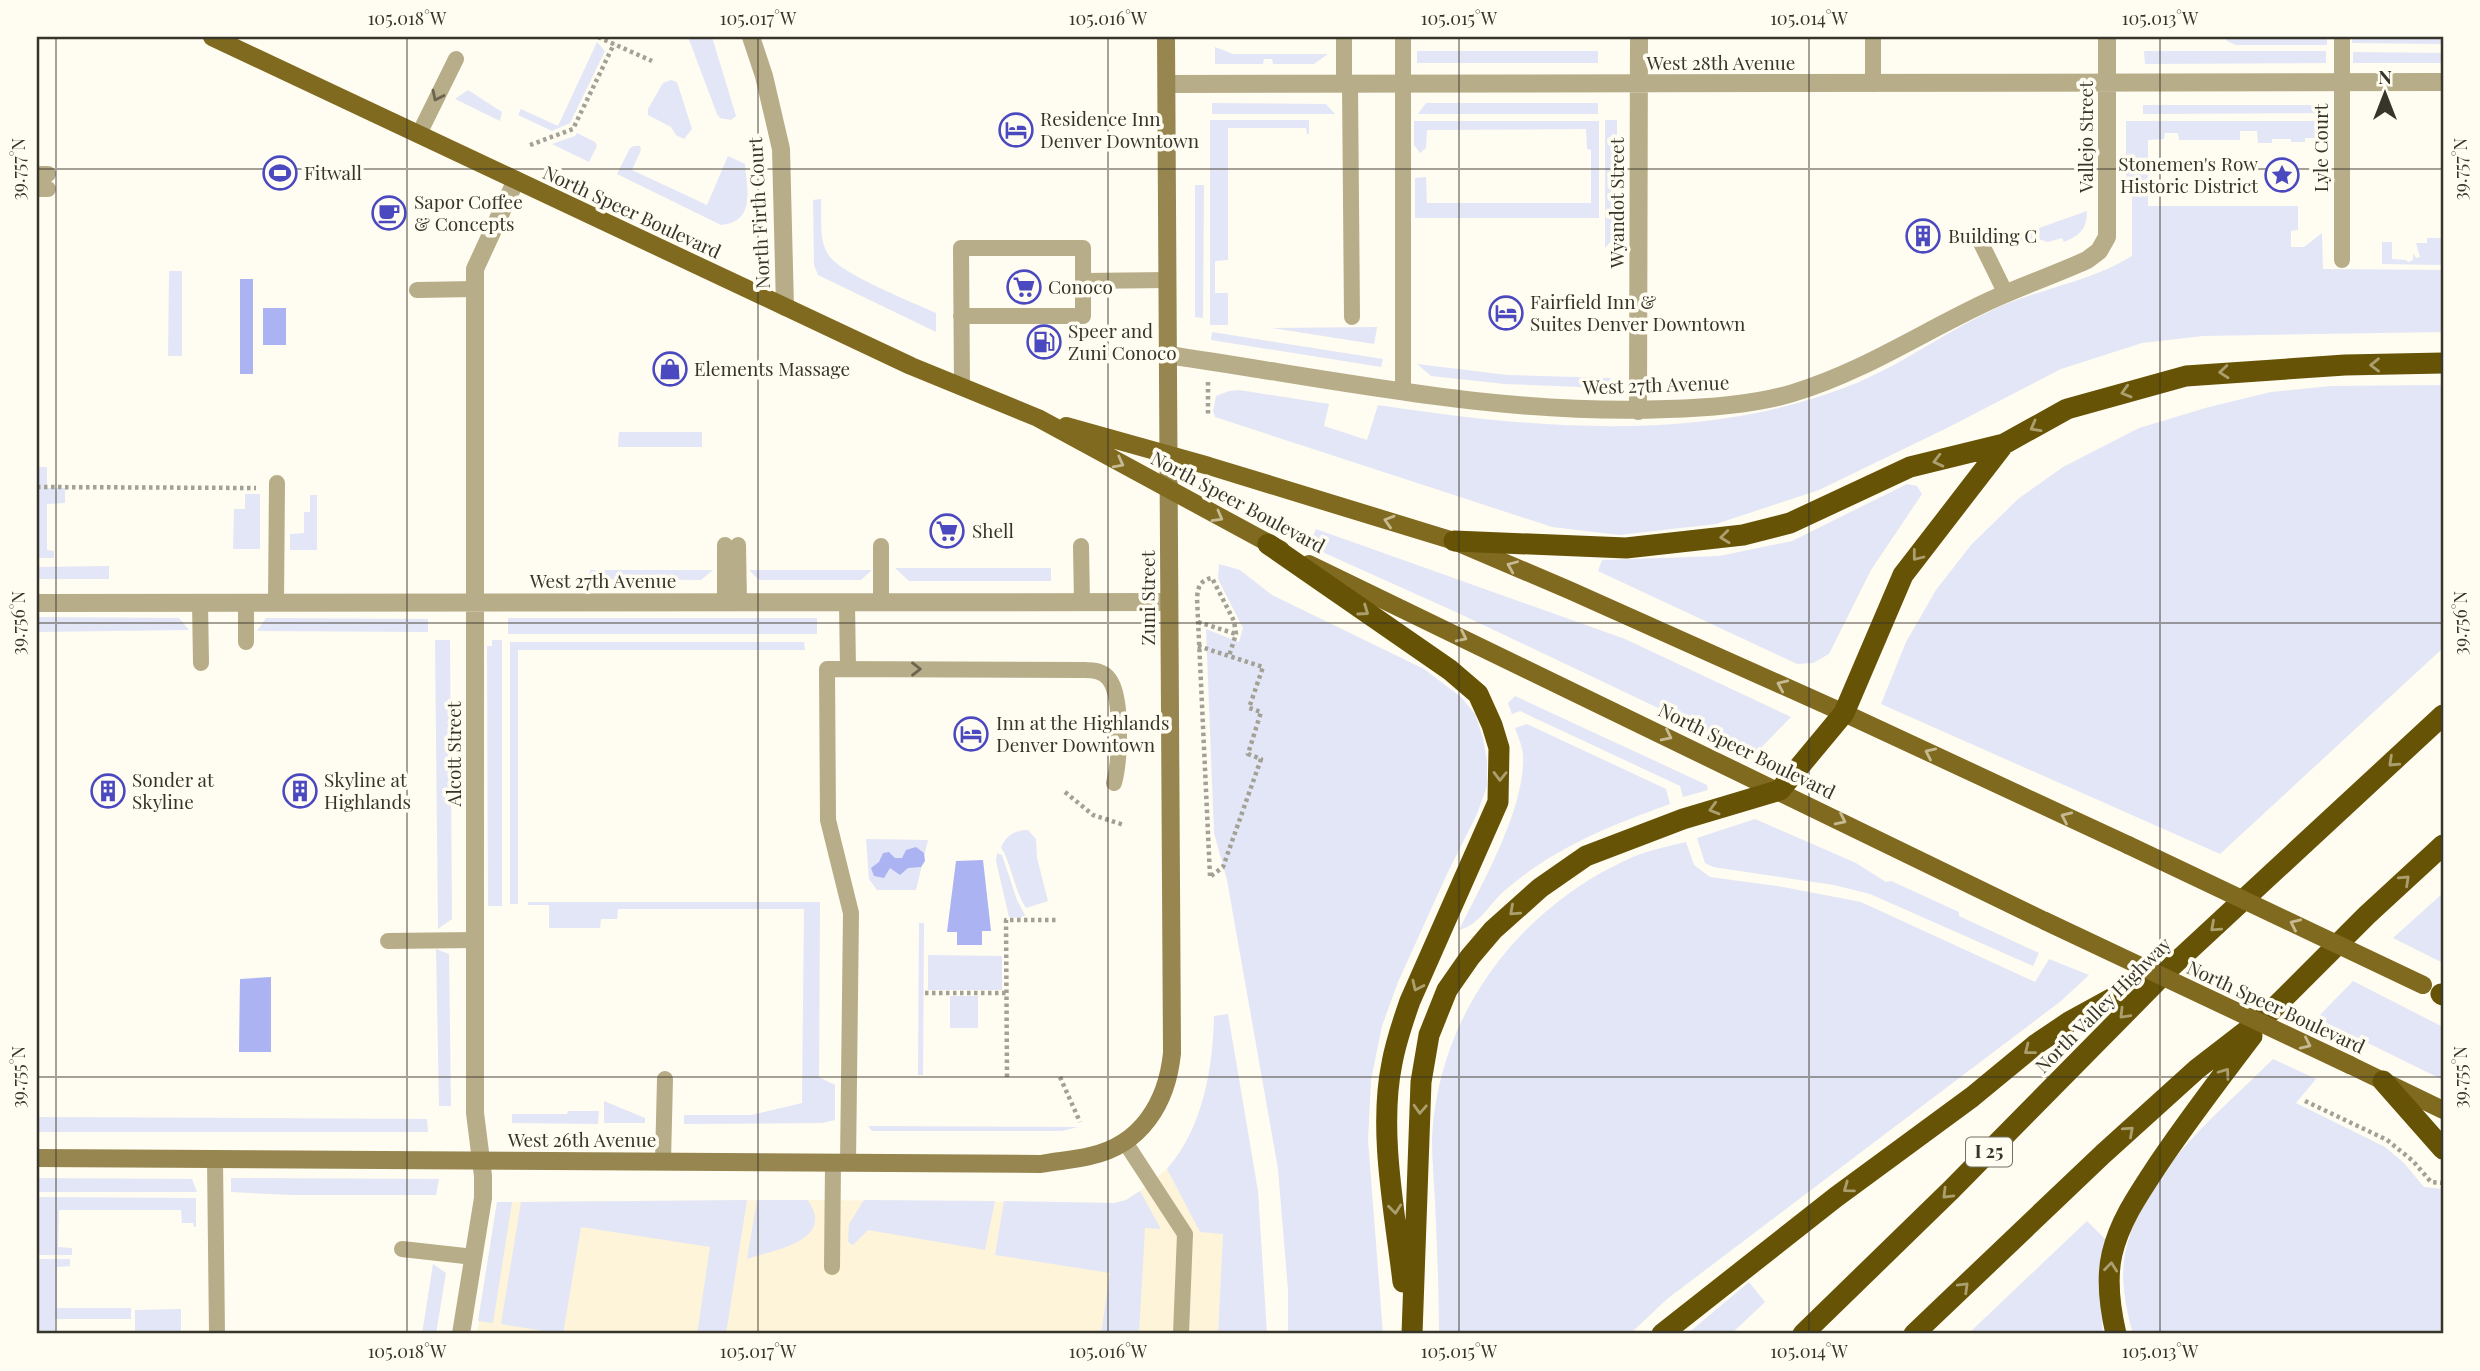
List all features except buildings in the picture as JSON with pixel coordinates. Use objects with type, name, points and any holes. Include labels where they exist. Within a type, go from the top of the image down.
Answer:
[{"type":"highway","points":[[1454,541],[1626,548],[1743,535],[1790,523],[1910,467],[2004,444],[2067,409],[2186,376],[2290,368],[2443,363]]},
{"type":"highway","points":[[1411,1334],[1421,1082],[1429,1035],[1447,990],[1493,930],[1540,888],[1586,856],[1683,818],[1780,790],[1844,713],[1903,575],[2004,444]]},
{"type":"highway","points":[[1268,544],[1450,670],[1478,694],[1499,748],[1498,802],[1410,1001],[1398,1034],[1391,1066],[1387,1123],[1389,1158],[1411,1334]]},
{"type":"highway","name":"North Valley Highway","points":[[1803,1334],[1951,1190],[2172,966],[2443,715]]},
{"type":"highway","points":[[1914,1334],[2103,1154],[2197,1069],[2267,1015],[2367,915],[2443,845]]},
{"type":"highway","points":[[1662,1334],[1836,1197],[1972,1097],[2035,1045],[2069,1021],[2172,966]]},
{"type":"highway","points":[[2116,1334],[2109,1290],[2110,1269],[2112,1253],[2127,1213],[2172,1143],[2267,1015]]},
{"type":"highway","points":[[2383,1082],[2443,1149]]},
{"type":"main road","name":"North Speer Boulevard","points":[[212,37],[911,366],[1038,418],[1268,544],[1780,790],[2045,921],[2443,1110]]},
{"type":"main road","name":"North Speer Boulevard","points":[[1038,418],[1169,454],[1454,541],[1844,713],[2438,992]]},
{"type":"street","name":"North Firth Court","points":[[751,37],[764,76],[781,149],[785,307]]},
{"type":"street","name":"Zuni Street","points":[[1125,1142],[1139,1132],[1152,1115],[1170,1074],[1172,1053],[1166,37]]},
{"type":"street","name":"Wyandot Street","points":[[1638,411],[1639,37]]},
{"type":"street","name":"Vallejo Street","points":[[2107,37],[2107,237]]},
{"type":"street","name":"West 28th Avenue","points":[[1167,84],[2443,82]]},
{"type":"street","name":"Alcott Street","points":[[461,1334],[483,1198],[475,1113],[475,269],[516,180]]},
{"type":"street","name":"West 27th Avenue","points":[[1168,355],[1403,391],[1533,407],[1638,411],[1743,403],[1834,380],[2006,294],[2087,260],[2099,251],[2107,237]]},
{"type":"street","name":"West 27th Avenue","points":[[37,603],[1170,602]]},
{"type":"street","name":"West 26th Avenue","points":[[37,1158],[1041,1164],[1093,1156],[1125,1142]]},
{"type":"lane","points":[[1403,37],[1403,391]]},
{"type":"lane","points":[[1873,37],[1873,84]]},
{"type":"lane","name":"Lyle Court","points":[[2343,37],[2343,260]]},
{"type":"lane","points":[[1344,40],[1352,317]]},
{"type":"lane","points":[[419,134],[456,59]]},
{"type":"lane","points":[[1980,241],[2006,294]]},
{"type":"lane","points":[[961,316],[1083,316],[1083,248],[961,248],[961,316],[962,387]]},
{"type":"lane","points":[[1083,281],[1168,280]]},
{"type":"lane","points":[[418,290],[475,289]]},
{"type":"lane","points":[[276,603],[277,485]]},
{"type":"lane","points":[[732,545],[732,602]]},
{"type":"lane","points":[[881,545],[881,602]]},
{"type":"lane","points":[[1081,546],[1082,602]]},
{"type":"lane","points":[[200,602],[201,663]]},
{"type":"lane","points":[[246,602],[246,642]]},
{"type":"lane","points":[[847,602],[848,669]]},
{"type":"lane","points":[[832,1267],[841,1163],[851,914],[828,820],[827,669],[1100,672],[1108,677],[1112,684],[1116,703],[1118,757],[1114,783]]},
{"type":"lane","points":[[388,941],[475,940]]},
{"type":"lane","points":[[663,1161],[665,1079]]},
{"type":"lane","points":[[1125,1142],[1185,1234],[1181,1334]]},
{"type":"lane","points":[[215,1159],[217,1334]]},
{"type":"lane","points":[[402,1249],[474,1257]]},
{"type":"path","points":[[598,37],[652,61]]},
{"type":"path","points":[[530,145],[573,130],[614,44]]},
{"type":"path","points":[[1208,382],[1208,415]]},
{"type":"path","points":[[37,487],[277,485]]},
{"type":"path","points":[[1198,646],[1263,667],[1249,708],[1261,712],[1248,754],[1261,759],[1223,867],[1210,876],[1198,646],[1198,589],[1201,582],[1212,578],[1232,615],[1236,634],[1229,656]]},
{"type":"path","points":[[1198,622],[1236,634]]},
{"type":"path","points":[[1065,792],[1093,815],[1124,825]]},
{"type":"path","points":[[1007,1077],[1006,920],[1059,920]]},
{"type":"path","points":[[925,993],[1006,993]]},
{"type":"path","points":[[1060,1077],[1080,1122]]},
{"type":"path","points":[[2305,1101],[2387,1140],[2413,1161],[2431,1182],[2443,1183]]},
{"type":"shaded area","points":[[688,37],[712,37],[736,116],[731,120],[720,118],[717,114]]},
{"type":"shaded area","points":[[2226,37],[2327,37],[2327,45],[2236,45],[2227,41]]},
{"type":"shaded area","points":[[2352,37],[2443,37],[2443,44],[2352,43]]},
{"type":"shaded area","points":[[597,42],[605,51],[570,123],[552,131],[518,115],[521,109],[558,126]]},
{"type":"shaded area","points":[[1215,47],[1233,54],[1328,54],[1314,64],[1273,64],[1272,59],[1264,59],[1263,64],[1215,64]]},
{"type":"shaded area","points":[[1417,51],[1598,51],[1598,63],[1417,63]]},
{"type":"shaded area","points":[[2144,51],[2326,51],[2326,63],[2145,64]]},
{"type":"shaded area","points":[[2353,52],[2443,53],[2443,63],[2353,63]]},
{"type":"shaded area","points":[[671,80],[677,82],[692,129],[684,139],[676,135],[671,127],[648,115],[648,109],[663,83]]},
{"type":"shaded area","points":[[468,90],[502,112],[500,121],[455,99]]},
{"type":"shaded area","points":[[1212,103],[1326,104],[1335,114],[1212,114]]},
{"type":"shaded area","points":[[1426,103],[1598,103],[1598,114],[1418,114]]},
{"type":"shaded area","points":[[2143,105],[2322,105],[2322,113],[2143,114]]},
{"type":"shaded area","points":[[1210,120],[1309,120],[1309,134],[1306,128],[1228,128],[1228,260],[1215,261],[1215,293],[1228,293],[1228,325],[1210,325]]},
{"type":"shaded area","points":[[1605,120],[1617,120],[1617,234],[1605,248]]},
{"type":"shaded area","points":[[1414,121],[1599,121],[1599,218],[1415,218],[1415,178],[1426,177],[1427,203],[1591,203],[1591,150],[1587,149],[1586,129],[1427,130],[1426,148],[1420,153],[1414,145]]},
{"type":"shaded area","points":[[2126,121],[2327,121],[2327,138],[2305,138],[2305,142],[2272,139],[2272,143],[2258,143],[2257,131],[2240,131],[2240,140],[2179,140],[2178,133],[2165,133],[2164,139],[2148,140],[2148,189],[2126,189]]},
{"type":"shaded area","points":[[577,133],[595,142],[597,146],[589,162],[552,144]]},
{"type":"shaded area","points":[[640,146],[641,150],[632,170],[707,205],[728,156],[745,164],[748,194],[745,211],[732,222],[721,225],[617,174],[630,148]]},
{"type":"shaded area","points":[[1195,185],[1204,185],[1203,318],[1195,317]]},
{"type":"shaded area","points":[[2132,194],[2148,194],[2148,206],[2298,206],[2298,230],[2291,231],[2291,247],[2304,247],[2322,233],[2323,269],[2443,270],[2443,332],[2203,336],[2142,343],[2061,369],[1819,490],[1716,524],[1619,535],[1552,527],[1215,417],[1213,411],[1216,396],[1239,390],[1329,404],[1324,426],[1367,440],[1378,405],[1560,425],[1682,423],[1742,416],[1801,402],[1859,382],[1999,307],[2117,265],[2132,256]]},
{"type":"shaded area","points":[[821,199],[822,237],[830,257],[863,280],[936,313],[936,332],[818,275],[814,265],[813,200]]},
{"type":"shaded area","points":[[2087,211],[2082,230],[2064,242],[2062,238],[2048,242],[2035,238],[2015,244],[2011,238]]},
{"type":"shaded area","points":[[2427,238],[2443,238],[2443,265],[2382,264],[2382,242],[2392,242],[2392,259],[2408,262],[2413,260],[2413,253],[2416,258],[2420,257],[2416,243],[2427,243]]},
{"type":"shaded area","points":[[169,271],[182,271],[182,356],[168,356]]},
{"type":"shaded area","points":[[1377,327],[1374,344],[1272,328]]},
{"type":"shaded area","points":[[1212,332],[1383,359],[1381,367],[1211,340]]},
{"type":"shaded area","points":[[1417,364],[1507,375],[1611,378],[1604,388],[1505,384],[1431,376]]},
{"type":"shaded area","points":[[2443,385],[2443,648],[2220,854],[1881,704],[1906,642],[1936,590],[1971,545],[2018,499],[2063,467],[2139,428],[2271,392],[2331,386]]},
{"type":"shaded area","points":[[619,432],[702,432],[702,447],[618,447]]},
{"type":"shaded area","points":[[37,467],[47,467],[47,488],[65,488],[65,503],[47,504],[47,550],[54,551],[54,558],[37,558]]},
{"type":"shaded area","points":[[1907,484],[1917,486],[1922,494],[1871,570],[1829,654],[1813,663],[1797,664],[1598,571],[1602,560],[1719,556],[1792,541]]},
{"type":"shaded area","points":[[245,494],[260,494],[260,549],[233,549],[234,509],[245,509]]},
{"type":"shaded area","points":[[310,495],[317,495],[317,550],[290,550],[290,534],[304,533],[304,512],[310,512]]},
{"type":"shaded area","points":[[1316,529],[1625,639],[1791,717],[1755,754],[1458,613],[1309,546]]},
{"type":"shaded area","points":[[1219,564],[1240,570],[1272,595],[1424,669],[1461,697],[1475,714],[1483,738],[1487,786],[1477,814],[1398,982],[1382,1026],[1371,1080],[1368,1140],[1383,1334],[1288,1334],[1288,1290],[1278,1169],[1227,880],[1214,833],[1206,629],[1239,642],[1243,628],[1218,579]]},
{"type":"shaded area","points":[[109,566],[109,579],[37,579],[37,567]]},
{"type":"shaded area","points":[[895,568],[1051,568],[1051,581],[909,581]]},
{"type":"shaded area","points":[[590,570],[713,570],[701,580],[589,579]]},
{"type":"shaded area","points":[[749,570],[872,570],[861,580],[759,580]]},
{"type":"shaded area","points":[[37,617],[179,618],[189,630],[37,632]]},
{"type":"shaded area","points":[[266,618],[428,619],[428,632],[257,631]]},
{"type":"shaded area","points":[[508,618],[817,618],[817,634],[508,634]]},
{"type":"shaded area","points":[[435,640],[450,640],[452,919],[438,929]]},
{"type":"shaded area","points":[[492,640],[502,640],[502,906],[488,906],[487,646],[492,646]]},
{"type":"shaded area","points":[[510,642],[804,642],[805,650],[518,650],[518,904],[510,904]]},
{"type":"shaded area","points":[[1515,696],[1707,785],[1708,790],[1683,797],[1680,786],[1520,711],[1512,714],[1508,703]]},
{"type":"shaded area","points":[[1527,724],[1666,789],[1670,804],[1604,830],[1562,851],[1522,876],[1503,892],[1478,920],[1459,930],[1491,867],[1518,797],[1523,754],[1515,728]]},
{"type":"shaded area","points":[[1755,819],[1856,863],[1886,882],[1891,881],[1959,912],[1959,916],[2039,953],[2033,966],[1870,894],[1834,885],[1713,867],[1705,863],[1697,838]]},
{"type":"shaded area","points":[[1028,830],[1036,839],[1037,858],[1048,901],[1026,908],[1001,847],[1012,834]]},
{"type":"shaded area","points":[[866,839],[928,840],[916,890],[877,890],[869,879]]},
{"type":"shaded area","points":[[1686,842],[1694,865],[1710,877],[1861,902],[2035,982],[2049,959],[2089,975],[2061,1001],[1667,1299],[1630,1334],[1439,1334],[1432,1138],[1438,1092],[1450,1048],[1469,1007],[1493,968],[1522,934],[1556,903],[1594,877],[1635,856]]},
{"type":"shaded area","points":[[997,853],[1002,855],[1017,900],[1025,915],[1020,918],[1009,917],[996,861]]},
{"type":"shaded area","points":[[2443,893],[2443,963],[2393,938]]},
{"type":"shaded area","points":[[528,902],[820,902],[819,1077],[835,1085],[835,1120],[822,1123],[684,1124],[684,1115],[752,1115],[802,1103],[804,909],[618,909],[617,919],[601,919],[600,928],[549,928],[549,905],[528,905]]},
{"type":"shaded area","points":[[919,923],[924,923],[923,1075],[918,1075]]},
{"type":"shaded area","points":[[436,949],[449,954],[451,1106],[439,1106]]},
{"type":"shaded area","points":[[928,955],[1002,956],[1002,990],[928,990]]},
{"type":"shaded area","points":[[2353,981],[2443,1027],[2443,1080],[2317,1018]]},
{"type":"shaded area","points":[[950,996],[978,996],[978,1028],[950,1028]]},
{"type":"shaded area","points":[[1228,1014],[1258,1191],[1267,1334],[1218,1334],[1223,1234],[1200,1232],[1167,1169],[1189,1135],[1204,1097],[1214,1016]]},
{"type":"shaded area","points":[[2273,1059],[2316,1079],[2296,1103],[2385,1147],[2404,1163],[2424,1187],[2443,1189],[2443,1334],[2133,1334],[2124,1294],[2123,1274],[2125,1254],[2134,1224],[2148,1197],[2184,1147]]},
{"type":"shaded area","points":[[604,1101],[645,1118],[645,1123],[604,1123]]},
{"type":"shaded area","points":[[568,1111],[599,1111],[598,1124],[512,1123],[512,1114],[567,1114]]},
{"type":"shaded area","points":[[37,1117],[427,1119],[428,1132],[37,1132]]},
{"type":"shaded area","points":[[868,1126],[1078,1127],[1062,1131],[872,1131]]},
{"type":"shaded area","points":[[1167,1169],[1200,1232],[1223,1233],[1218,1334],[477,1334],[497,1202],[808,1200],[1114,1203],[1126,1200]]},
{"type":"shaded area","points":[[37,1178],[192,1179],[197,1192],[37,1192]]},
{"type":"shaded area","points":[[231,1178],[439,1179],[436,1195],[292,1195],[231,1192]]},
{"type":"shaded area","points":[[1140,1191],[1161,1229],[1145,1228],[1139,1334],[1101,1334],[1110,1273],[995,1255],[1004,1201],[1114,1203],[1126,1200]]},
{"type":"shaded area","points":[[37,1197],[196,1198],[196,1227],[193,1223],[182,1223],[181,1210],[59,1210],[58,1247],[72,1248],[72,1255],[37,1255]]},
{"type":"shaded area","points":[[747,1200],[726,1334],[697,1334],[710,1247],[581,1227],[563,1334],[501,1324],[521,1202]]},
{"type":"shaded area","points":[[757,1200],[808,1200],[815,1215],[813,1229],[807,1236],[788,1246],[747,1259]]},
{"type":"shaded area","points":[[864,1200],[995,1201],[985,1250],[868,1230],[853,1245],[848,1242],[849,1224]]},
{"type":"shaded area","points":[[497,1202],[512,1202],[493,1323],[478,1321]]},
{"type":"shaded area","points":[[2087,1221],[2106,1240],[2101,1287],[2103,1334],[1968,1334]]},
{"type":"shaded area","points":[[37,1259],[70,1259],[70,1266],[57,1267],[57,1308],[131,1308],[131,1319],[55,1319],[55,1332],[37,1331]]},
{"type":"shaded area","points":[[433,1264],[446,1273],[436,1334],[422,1334]]},
{"type":"shaded area","points":[[1749,1282],[1765,1302],[1731,1334],[1687,1334]]},
{"type":"shaded area","points":[[181,1309],[181,1334],[135,1334],[135,1310]]},
{"type":"water","points":[[240,279],[253,279],[253,374],[240,374]]},
{"type":"water","points":[[263,308],[286,308],[286,345],[263,345]]},
{"type":"water","points":[[916,847],[924,853],[925,861],[921,867],[908,868],[900,875],[890,868],[884,878],[874,876],[871,868],[879,862],[883,853],[889,852],[895,858],[902,858],[906,850]]},
{"type":"water","points":[[983,860],[991,931],[982,931],[982,945],[957,945],[957,932],[947,932],[956,861]]},
{"type":"water","points":[[271,977],[271,1052],[239,1052],[240,979]]},
{"type":"place","name":"Residence Inn Denver Downtown","points":[[1016,130]]},
{"type":"place","name":"Fitwall","points":[[280,173]]},
{"type":"place","name":"Stonemen's Row Historic District","points":[[2282,175]]},
{"type":"place","name":"Sapor Coffee & Concepts","points":[[389,213]]},
{"type":"place","name":"Building C","points":[[1923,236]]},
{"type":"place","name":"Conoco","points":[[1024,287]]},
{"type":"place","name":"Fairfield Inn & Suites Denver Downtown","points":[[1506,313]]},
{"type":"place","name":"Speer and Zuni Conoco","points":[[1044,342]]},
{"type":"place","name":"Elements Massage","points":[[670,369]]},
{"type":"place","name":"Shell","points":[[947,531]]},
{"type":"place","name":"Inn at the Highlands Denver Downtown","points":[[971,734]]},
{"type":"place","name":"Sonder at Skyline","points":[[108,791]]},
{"type":"place","name":"Skyline at Highlands","points":[[300,791]]}]
